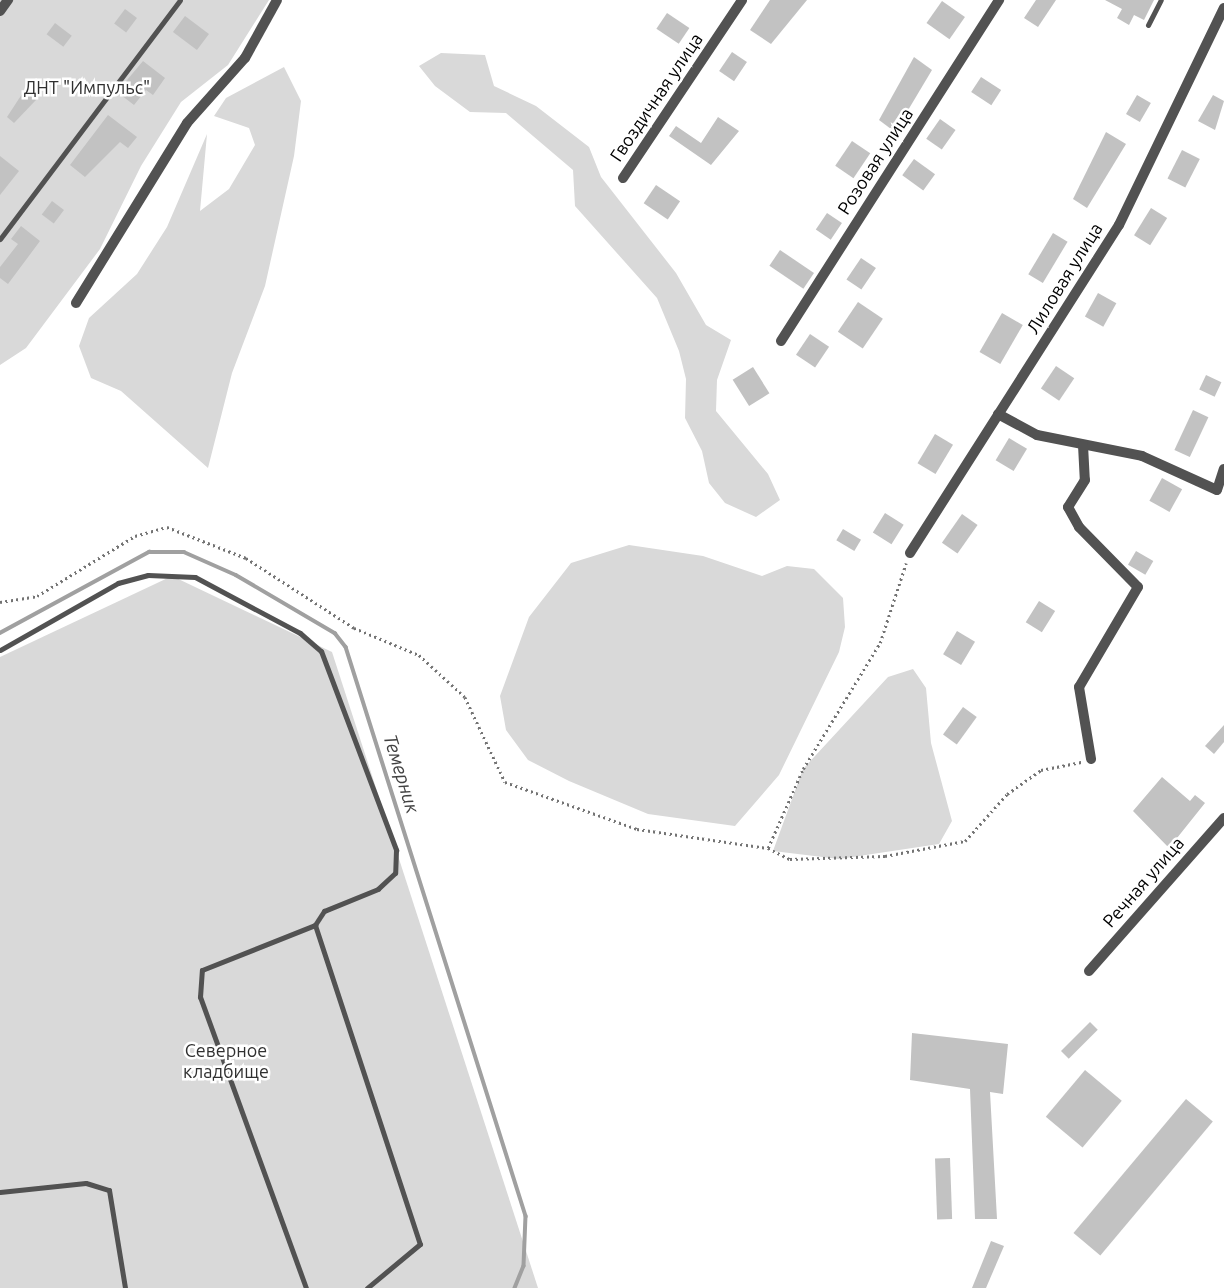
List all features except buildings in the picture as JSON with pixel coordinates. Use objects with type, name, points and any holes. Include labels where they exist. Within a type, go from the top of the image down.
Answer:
[{"type":"street","points":[[0,11],[8,0]]},
{"type":"street","points":[[76,303],[187,123],[245,58],[277,0]]},
{"type":"street","name":"Гвоздичная улица","points":[[623,178],[742,0]]},
{"type":"street","name":"Розовая улица","points":[[781,341],[999,0]]},
{"type":"street","name":"Лиловая улица","points":[[910,553],[1119,225],[1224,8]]},
{"type":"street","points":[[998,414],[1037,435],[1142,456],[1217,490],[1224,468]]},
{"type":"street","points":[[1083,445],[1085,480],[1068,507],[1079,527],[1138,587],[1079,687],[1091,759]]},
{"type":"street","name":"Речная улица","points":[[1089,971],[1224,818]]},
{"type":"lane","points":[[0,239],[180,0]]},
{"type":"lane","points":[[1149,25],[1161,0]]},
{"type":"lane","points":[[0,650],[118,583],[148,575],[195,577],[290,627],[321,651],[396,850],[395,873],[378,888],[324,911],[315,925],[202,970],[200,997],[306,1288]]},
{"type":"lane","points":[[315,925],[420,1244],[367,1288]]},
{"type":"lane","points":[[0,1192],[86,1183],[109,1190],[125,1288]]},
{"type":"path","points":[[0,602],[37,596],[135,536],[167,527],[246,558],[354,628],[419,655],[466,697],[505,782],[637,829],[768,848],[790,859],[858,858],[965,841],[1007,794],[1041,770],[1091,759]]},
{"type":"path","points":[[768,848],[803,769],[880,643],[910,553]]},
{"type":"green space","name":"ДНТ \"Импульс\"","points":[[0,0],[269,0],[228,65],[181,102],[141,166],[100,249],[26,348],[0,365]]},
{"type":"green space","points":[[441,53],[485,55],[494,86],[536,106],[589,147],[601,177],[676,273],[706,325],[731,340],[717,380],[716,411],[768,474],[780,500],[756,517],[725,503],[709,483],[702,451],[685,418],[686,379],[679,351],[657,298],[575,206],[573,170],[506,113],[470,112],[435,86],[419,66]]},
{"type":"green space","points":[[284,67],[301,101],[294,156],[265,286],[232,373],[208,468],[121,391],[91,378],[79,346],[89,318],[137,274],[167,227],[207,134],[200,211],[229,189],[255,145],[249,128],[214,116],[226,98]]},
{"type":"green space","points":[[629,545],[703,556],[762,576],[787,566],[814,569],[843,598],[845,627],[839,652],[779,775],[735,826],[648,814],[569,781],[528,760],[506,730],[500,696],[529,617],[571,563]]},
{"type":"green space","name":"Северное кладбище","points":[[172,576],[332,652],[538,1288],[0,1288],[0,657]]},
{"type":"green space","points":[[913,669],[926,688],[931,743],[952,821],[939,844],[839,859],[773,851],[803,769],[888,677]]},
{"type":"waterway","name":"Темерник","points":[[0,633],[149,552],[184,552],[236,575],[335,633],[346,647],[526,1216],[524,1266],[515,1288]]}]
